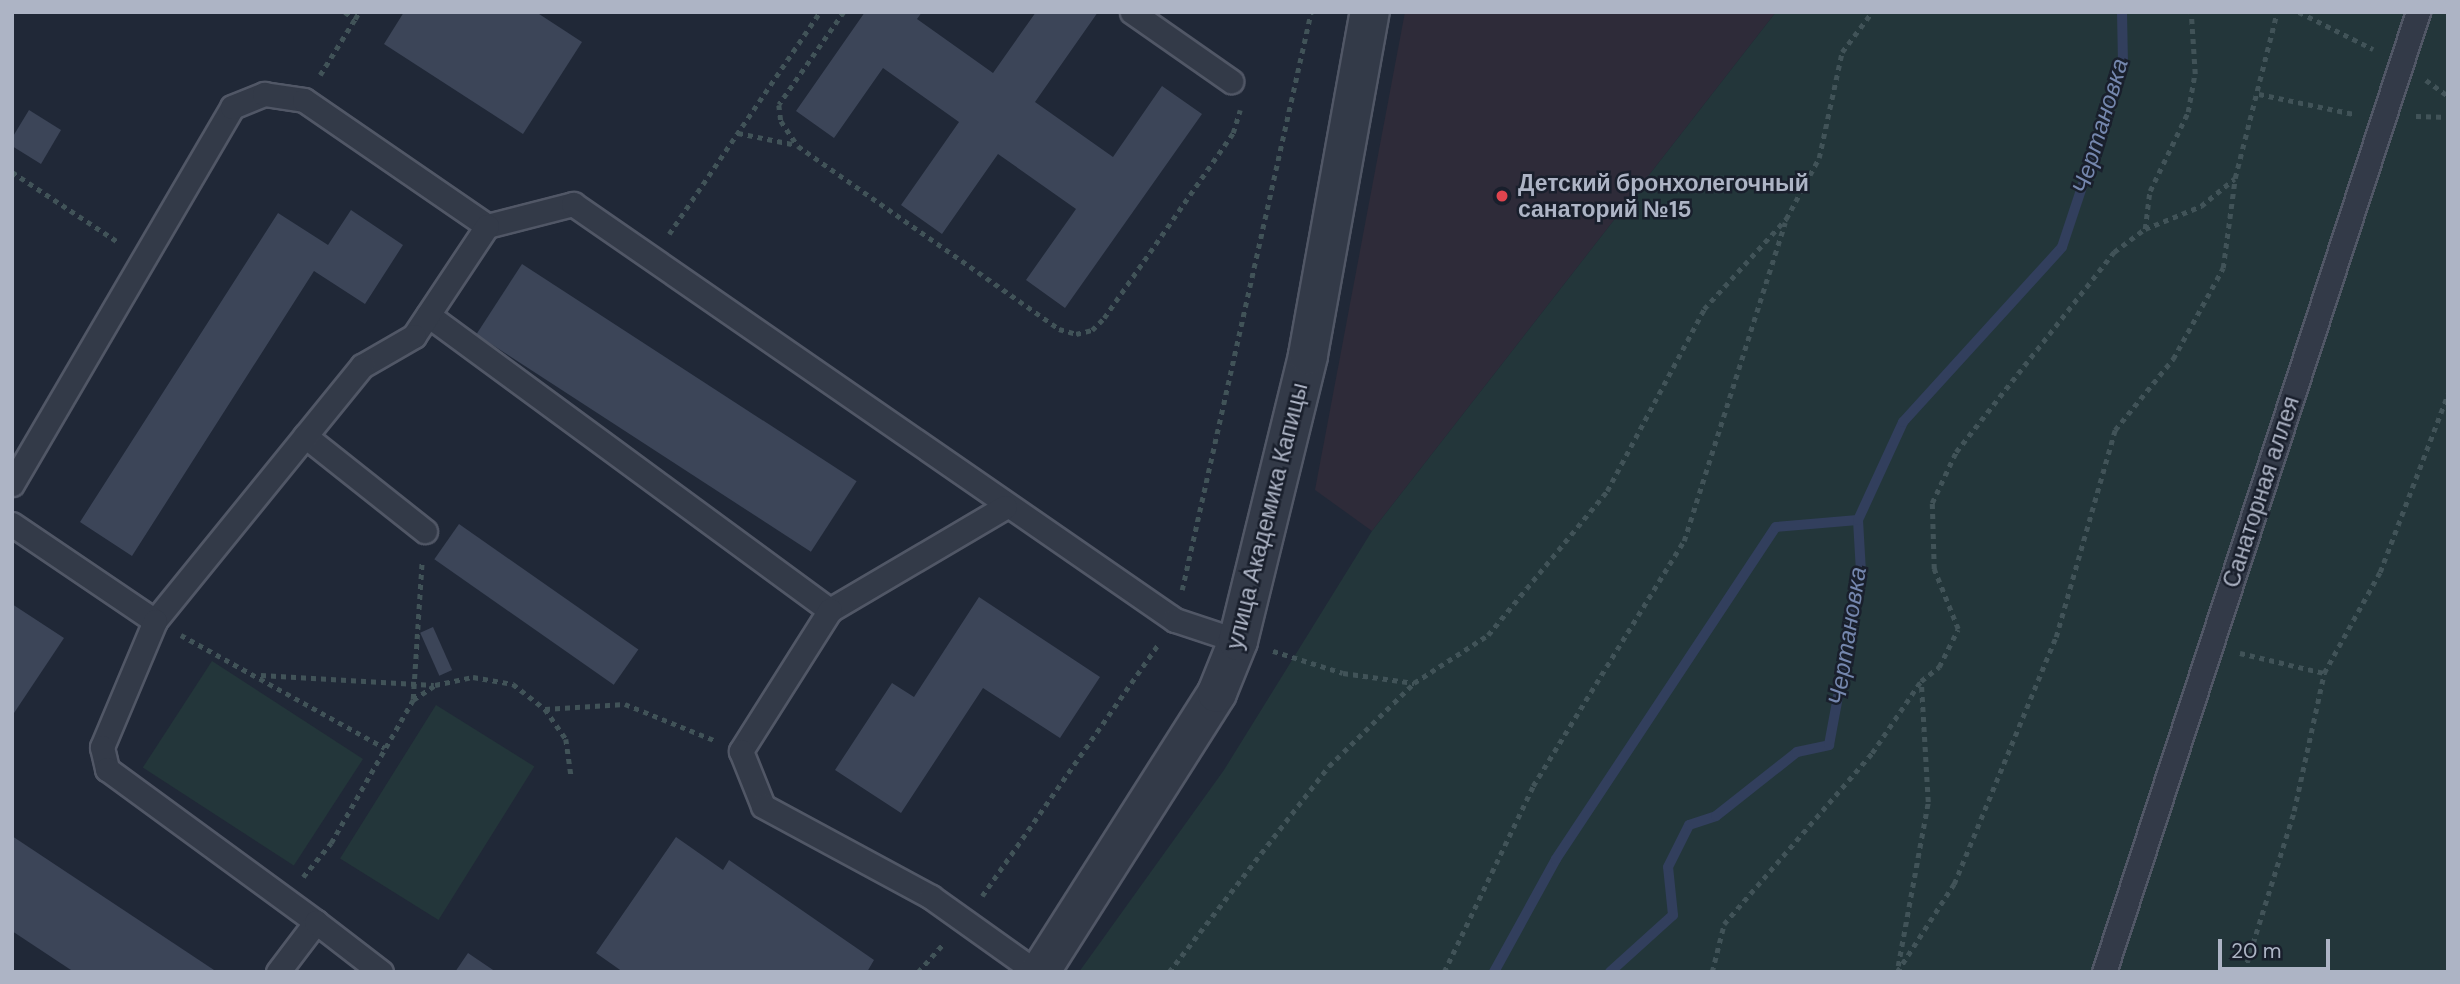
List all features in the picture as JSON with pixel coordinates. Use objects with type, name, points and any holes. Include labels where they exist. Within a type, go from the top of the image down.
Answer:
[{"type":"street","name":"улица Академика Капицы","points":[[1038,972],[1217,693],[1238,641],[1308,355],[1370,12]]},
{"type":"lane","points":[[1132,12],[1231,81]]},
{"type":"lane","name":"Санаторная аллея","points":[[2104,972],[2418,12]]},
{"type":"lane","points":[[12,484],[141,258],[232,107],[264,94],[304,100],[487,226]]},
{"type":"lane","points":[[381,972],[107,769],[102,747],[155,621],[362,366],[414,336],[487,226],[573,204],[653,257],[1005,507],[1175,620],[1238,641]]},
{"type":"lane","points":[[428,315],[830,610]]},
{"type":"lane","points":[[305,436],[425,531]]},
{"type":"lane","points":[[1005,507],[830,610],[741,751],[763,806],[931,897],[1038,972]]},
{"type":"lane","points":[[12,524],[155,621]]},
{"type":"lane","points":[[278,972],[316,922]]},
{"type":"path","points":[[345,12],[355,19]]},
{"type":"path","points":[[304,100],[359,12]]},
{"type":"path","points":[[653,257],[820,12]]},
{"type":"path","points":[[844,12],[779,105],[781,121],[798,146],[1059,329],[1076,334],[1092,330],[1104,317],[1233,133],[1241,116],[1240,97],[1231,81]]},
{"type":"path","points":[[918,972],[963,921],[1175,620],[1311,12]]},
{"type":"path","points":[[1444,972],[1533,786],[1684,541],[1786,219],[1819,158],[1842,52],[1872,12]]},
{"type":"path","points":[[2145,229],[2150,191],[2188,111],[2194,74],[2191,12]]},
{"type":"path","points":[[1897,971],[1954,884],[2056,637],[2115,430],[2173,359],[2222,268],[2235,178],[2277,12]]},
{"type":"path","points":[[738,133],[798,146]]},
{"type":"path","points":[[12,172],[141,258]]},
{"type":"path","points":[[1712,972],[1724,924],[1872,752],[1921,681],[1939,667],[1958,629],[1934,569],[1932,503],[1956,452],[2114,252],[2145,229],[2201,206],[2235,178]]},
{"type":"path","points":[[1169,972],[1329,766],[1413,683],[1488,635],[1607,491],[1704,309],[1786,219]]},
{"type":"path","points":[[2244,972],[2294,811],[2324,673],[2381,572],[2448,394]]},
{"type":"path","points":[[413,700],[425,531]]},
{"type":"path","points":[[155,621],[258,675],[385,748]]},
{"type":"path","points":[[1238,641],[1343,673],[1413,683]]},
{"type":"path","points":[[2210,646],[2324,673]]},
{"type":"path","points":[[258,675],[435,685],[473,677],[513,684],[545,709],[566,739],[571,776]]},
{"type":"path","points":[[1897,971],[1928,802],[1921,681]]},
{"type":"path","points":[[285,899],[331,843],[413,700],[435,685]]},
{"type":"path","points":[[545,709],[625,704],[741,751]]},
{"type":"shaded area","name":"Детский бронхолегочный санаторий №15","points":[[1405,12],[1776,12],[1372,531],[1315,490]]},
{"type":"green space","points":[[1776,12],[2448,12],[2448,972],[1079,972],[1224,770],[1372,531]]},
{"type":"green space","points":[[212,661],[363,759],[294,866],[143,768]]},
{"type":"green space","points":[[436,705],[534,766],[438,920],[340,858]]},
{"type":"building","points":[[404,12],[536,12],[582,42],[523,134],[384,44]]},
{"type":"building","points":[[865,12],[922,12],[917,19],[993,73],[1036,12],[1098,12],[1035,102],[1113,157],[1162,86],[1202,114],[1065,308],[1026,280],[1076,209],[998,154],[942,234],[901,205],[959,122],[883,68],[834,138],[796,111]]},
{"type":"building","points":[[29,110],[61,130],[41,164],[12,146],[12,138]]},
{"type":"building","points":[[351,210],[403,245],[365,304],[314,271],[132,556],[80,522],[278,213],[328,245]]},
{"type":"building","points":[[522,264],[857,481],[811,552],[476,334]]},
{"type":"building","points":[[459,524],[638,650],[614,685],[434,559]]},
{"type":"building","points":[[979,597],[1100,677],[1060,738],[983,688],[901,813],[835,770],[892,683],[914,697]]},
{"type":"building","points":[[12,604],[64,638],[12,716]]},
{"type":"building","points":[[433,627],[452,670],[439,676],[420,633]]},
{"type":"building","points":[[12,836],[217,972],[74,972],[12,931]]},
{"type":"building","points":[[676,837],[723,870],[729,860],[874,960],[867,972],[623,972],[596,953]]},
{"type":"building","points":[[468,953],[496,972],[455,972]]},
{"type":"waterway","name":"Чертановка","points":[[1610,972],[1673,915],[1668,867],[1689,825],[1716,816],[1797,752],[1829,745],[1861,572],[1858,520],[1903,422],[2062,247],[2123,64],[2122,12]]},
{"type":"waterway","points":[[1494,972],[1556,859],[1776,527],[1858,520]]},
{"type":"place","name":"Детский бронхолегочный санаторий №15","points":[[1502,196]]}]
